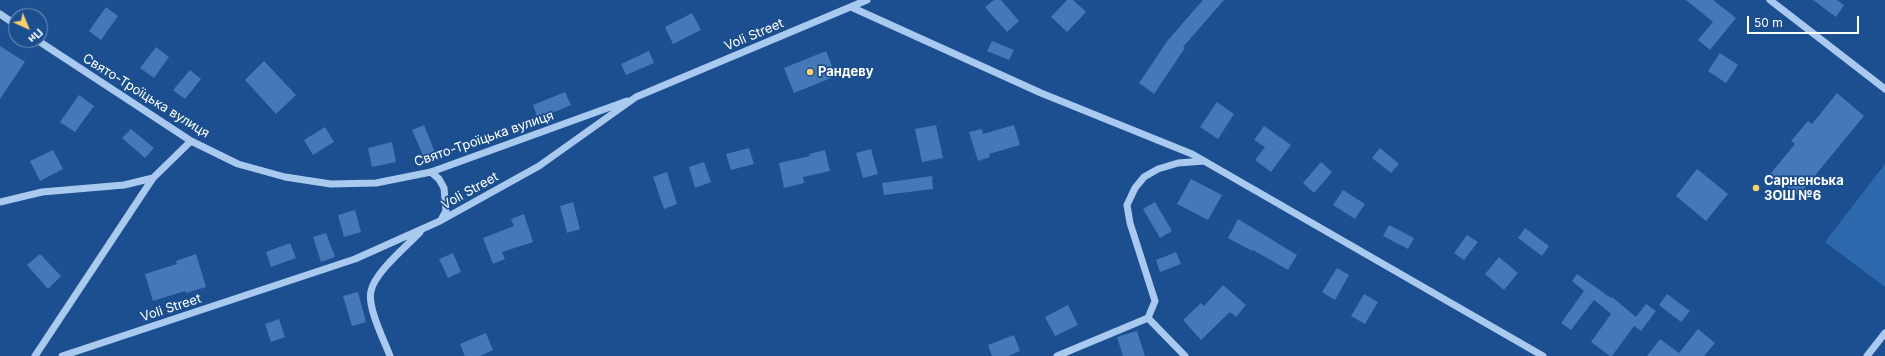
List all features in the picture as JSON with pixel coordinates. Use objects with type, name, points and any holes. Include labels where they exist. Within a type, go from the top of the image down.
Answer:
[{"type":"street","name":"Voli Street","points":[[62,356],[355,259],[423,229],[539,166],[636,97],[867,0]]},
{"type":"street","points":[[1770,0],[1885,89]]},
{"type":"street","points":[[851,7],[1041,94],[1192,154],[1543,356]]},
{"type":"street","name":"Свято-Троїцька вулиця","points":[[48,47],[191,141],[238,164],[285,177],[331,184],[376,183],[431,172],[636,97]]},
{"type":"street","points":[[35,356],[152,178],[191,141]]},
{"type":"street","points":[[1057,356],[1148,318],[1156,301],[1130,223],[1127,205],[1135,188],[1144,177],[1158,169],[1178,163],[1204,161]]},
{"type":"street","points":[[431,172],[439,179],[444,188],[446,211],[440,221]]},
{"type":"street","points":[[0,202],[42,192],[124,185],[152,178]]},
{"type":"street","points":[[390,356],[372,308],[371,291],[378,276],[423,229]]},
{"type":"street","points":[[1148,318],[1185,356]]},
{"type":"street","points":[[1867,356],[1885,333]]},
{"type":"shaded area","points":[[1885,164],[1885,287],[1825,242]]},
{"type":"building","points":[[994,0],[1001,0],[1019,21],[1007,32],[985,7]]},
{"type":"building","points":[[1067,0],[1073,0],[1086,12],[1067,32],[1051,17]]},
{"type":"building","points":[[1203,0],[1224,0],[1183,47],[1185,48],[1154,94],[1139,83],[1168,40]]},
{"type":"building","points":[[1686,0],[1713,0],[1736,18],[1710,50],[1698,40],[1713,22]]},
{"type":"building","points":[[1813,0],[1837,0],[1844,5],[1836,17]]},
{"type":"building","points":[[106,7],[118,16],[101,40],[89,31]]},
{"type":"building","points":[[692,13],[701,30],[673,44],[665,27]]},
{"type":"building","points":[[992,41],[1014,50],[1009,60],[987,51]]},
{"type":"building","points":[[0,46],[25,62],[0,99]]},
{"type":"building","points":[[156,47],[169,57],[154,78],[140,68]]},
{"type":"building","points":[[649,51],[654,63],[626,75],[621,64]]},
{"type":"building","name":"Рандеву","points":[[826,51],[836,76],[794,93],[784,68]]},
{"type":"building","points":[[1720,53],[1738,65],[1726,83],[1708,71]]},
{"type":"building","points":[[264,61],[296,95],[276,114],[245,80]]},
{"type":"building","points":[[190,70],[201,79],[185,99],[173,90]]},
{"type":"building","points":[[565,92],[571,105],[538,119],[533,105]]},
{"type":"building","points":[[1837,93],[1864,116],[1798,196],[1771,173],[1795,144],[1791,141],[1808,121],[1812,124]]},
{"type":"building","points":[[79,95],[94,106],[75,132],[60,122]]},
{"type":"building","points":[[1217,102],[1234,114],[1218,139],[1200,127]]},
{"type":"building","points":[[424,125],[436,155],[425,160],[412,130]]},
{"type":"building","points":[[936,125],[943,158],[922,162],[915,129]]},
{"type":"building","points":[[1014,125],[1020,145],[989,154],[990,157],[978,161],[969,132],[982,129],[983,134]]},
{"type":"building","points":[[1264,126],[1291,145],[1271,172],[1255,160],[1265,147],[1254,140]]},
{"type":"building","points":[[325,127],[334,142],[313,155],[304,140]]},
{"type":"building","points":[[131,129],[154,148],[145,158],[122,138]]},
{"type":"building","points":[[392,142],[396,162],[372,167],[368,148]]},
{"type":"building","points":[[749,148],[754,164],[731,170],[726,154]]},
{"type":"building","points":[[1380,148],[1399,164],[1391,173],[1372,158]]},
{"type":"building","points":[[871,149],[878,174],[863,178],[856,153]]},
{"type":"building","points":[[53,150],[63,169],[40,181],[30,161]]},
{"type":"building","points":[[825,150],[830,171],[803,177],[804,183],[784,188],[779,163],[810,156],[809,154]]},
{"type":"building","points":[[704,162],[711,182],[695,188],[689,167]]},
{"type":"building","points":[[1321,162],[1332,172],[1314,193],[1303,183]]},
{"type":"building","points":[[1697,169],[1728,194],[1706,221],[1676,196]]},
{"type":"building","points":[[667,172],[677,204],[664,209],[653,177]]},
{"type":"building","points":[[932,176],[933,189],[884,195],[882,183]]},
{"type":"building","points":[[1191,179],[1222,195],[1208,220],[1177,204]]},
{"type":"building","points":[[1343,190],[1365,204],[1355,219],[1333,205]]},
{"type":"building","points":[[573,202],[580,229],[567,233],[560,206]]},
{"type":"building","points":[[1155,202],[1172,231],[1160,238],[1143,209]]},
{"type":"building","points":[[355,210],[361,232],[344,237],[338,215]]},
{"type":"building","points":[[524,214],[533,242],[502,252],[505,259],[493,264],[483,238],[514,226],[511,219]]},
{"type":"building","points":[[1238,219],[1297,255],[1288,270],[1228,238]]},
{"type":"building","points":[[1389,225],[1414,238],[1408,249],[1383,236]]},
{"type":"building","points":[[1525,228],[1549,246],[1542,256],[1518,238]]},
{"type":"building","points":[[326,233],[335,257],[321,262],[313,237]]},
{"type":"building","points":[[1467,235],[1478,242],[1464,260],[1454,253]]},
{"type":"building","points":[[290,243],[296,258],[271,267],[266,252]]},
{"type":"building","points":[[1176,252],[1181,264],[1160,272],[1156,260]]},
{"type":"building","points":[[453,253],[461,272],[448,278],[439,259]]},
{"type":"building","points":[[40,254],[61,276],[48,289],[27,265]]},
{"type":"building","points":[[196,254],[206,287],[186,293],[185,291],[153,301],[145,274],[177,264],[176,261]]},
{"type":"building","points":[[1499,257],[1518,273],[1504,290],[1485,274]]},
{"type":"building","points":[[1337,268],[1349,275],[1335,300],[1322,292]]},
{"type":"building","points":[[1577,274],[1611,298],[1612,297],[1636,317],[1646,304],[1656,311],[1641,331],[1634,326],[1612,356],[1591,342],[1611,314],[1594,300],[1571,330],[1561,323],[1584,291],[1572,281]]},
{"type":"building","points":[[1223,285],[1246,305],[1236,317],[1230,312],[1201,340],[1183,320],[1201,303],[1204,306]]},
{"type":"building","points":[[358,292],[366,322],[352,326],[343,296]]},
{"type":"building","points":[[1364,294],[1378,302],[1365,324],[1351,316]]},
{"type":"building","points":[[1667,294],[1690,311],[1681,322],[1659,305]]},
{"type":"building","points":[[1068,305],[1078,325],[1055,336],[1045,317]]},
{"type":"building","points":[[279,319],[285,337],[271,342],[265,324]]},
{"type":"building","points":[[1698,329],[1715,343],[1704,356],[1647,356],[1660,339],[1679,353]]},
{"type":"building","points":[[1137,331],[1145,356],[1123,356],[1117,337]]},
{"type":"building","points":[[486,333],[493,350],[480,356],[465,356],[460,344]]},
{"type":"building","points":[[1014,335],[1020,351],[1008,356],[992,356],[988,345]]},
{"type":"place","name":"Рандеву","points":[[810,72]]},
{"type":"place","name":"Сарненська ЗОШ №6","points":[[1756,188]]}]
